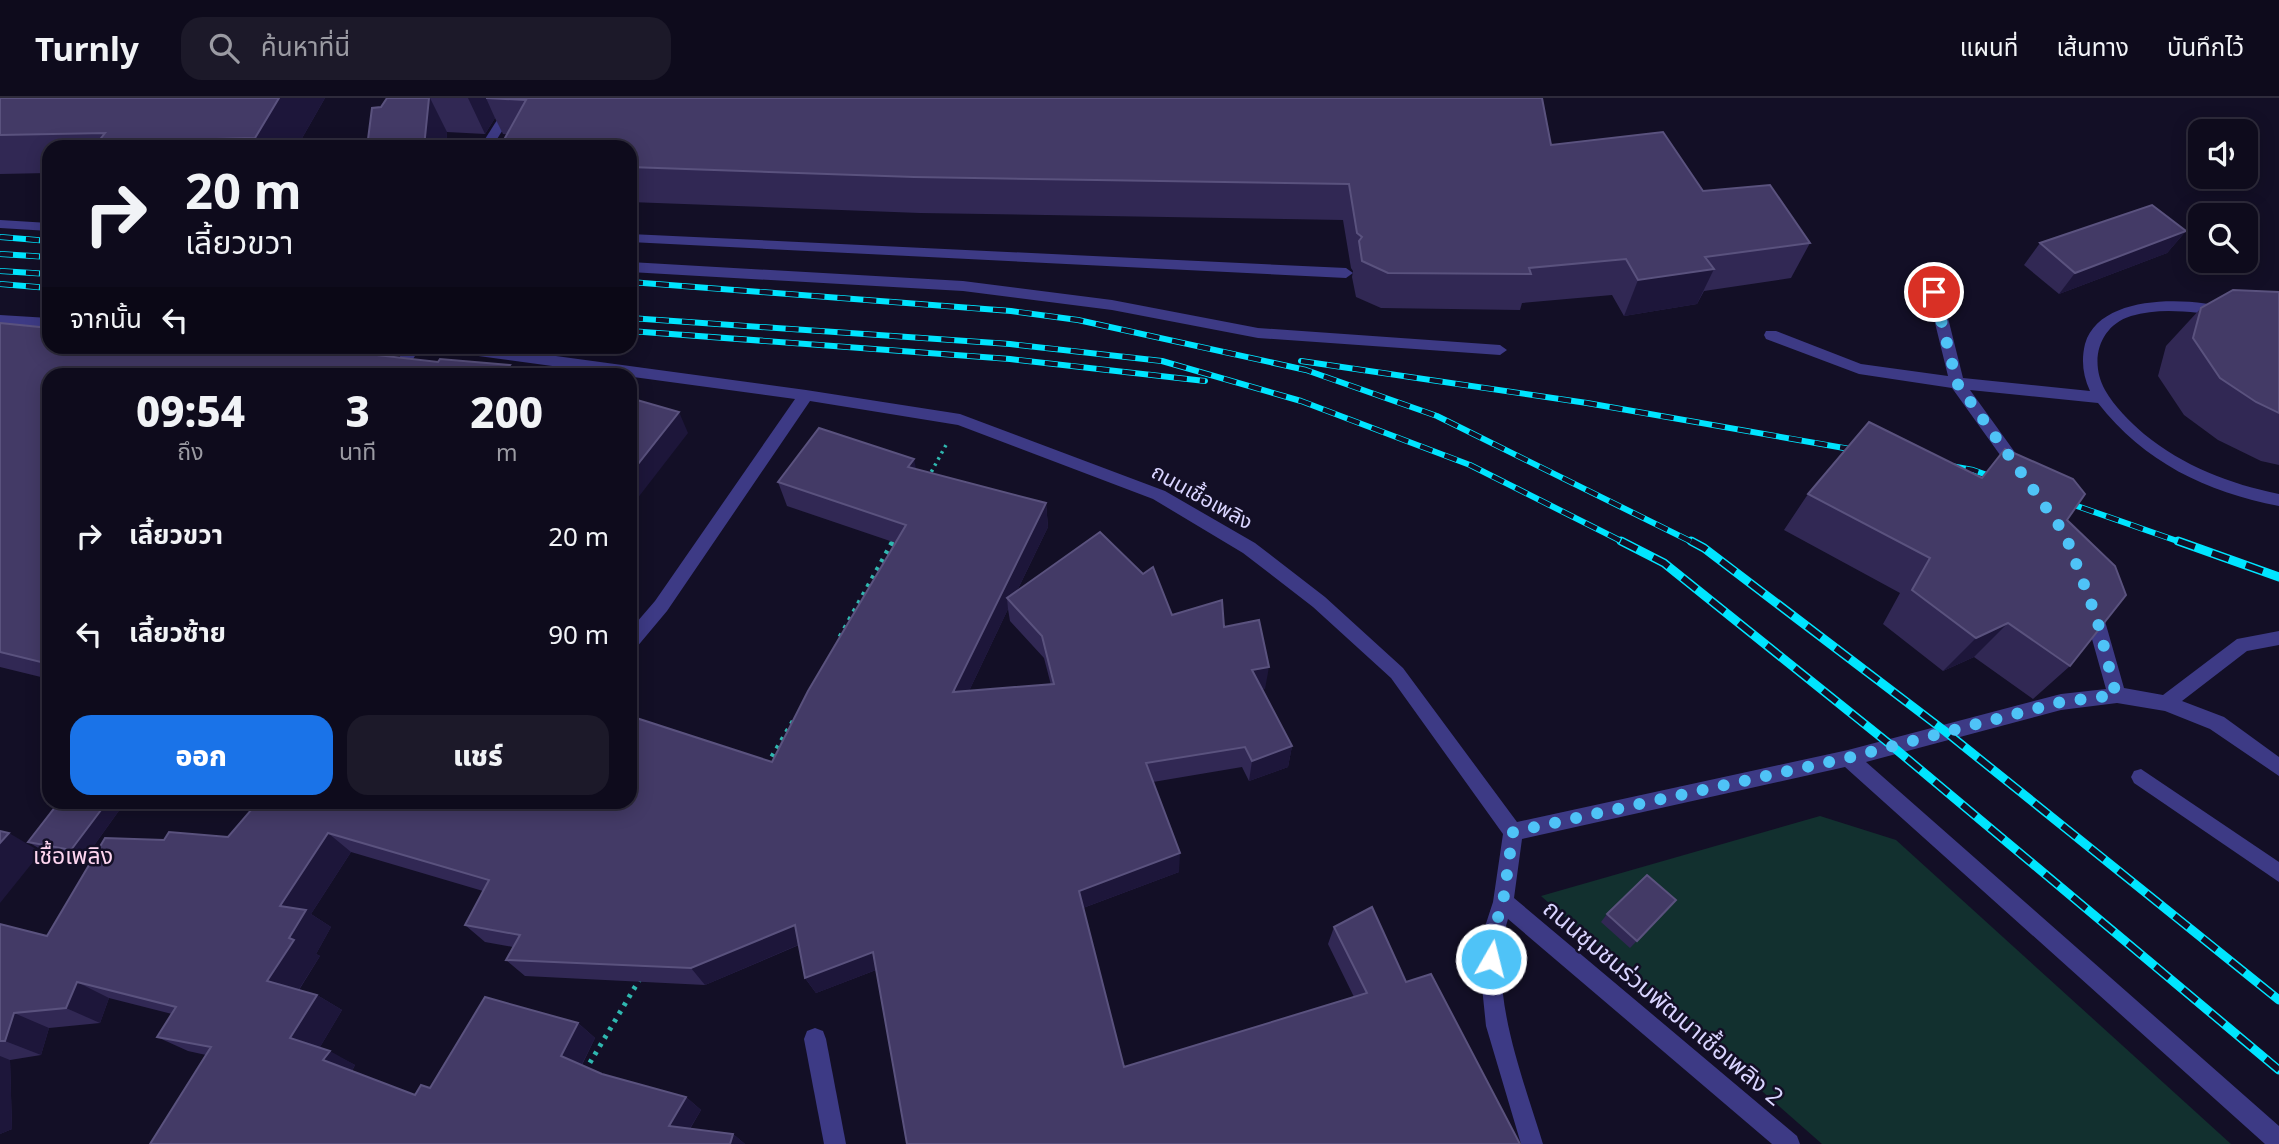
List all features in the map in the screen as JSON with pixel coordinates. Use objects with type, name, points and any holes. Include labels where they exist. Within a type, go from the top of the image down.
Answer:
[{"type":"street","points":[[490,140],[517,98]]},
{"type":"street","points":[[0,224],[42,227]]},
{"type":"street","points":[[637,238],[1346,273]]},
{"type":"street","points":[[637,267],[962,286],[1112,305],[1258,333],[1500,350]]},
{"type":"street","points":[[1929,270],[1957,383],[2026,479]]},
{"type":"street","points":[[2242,315],[2200,306],[2161,305],[2129,311],[2104,325],[2091,344],[2089,369],[2101,398],[2129,431],[2171,461],[2222,486],[2279,500]]},
{"type":"street","points":[[0,320],[42,323]]},
{"type":"street","points":[[1771,335],[1859,369],[1957,383],[2101,398]]},
{"type":"street","name":"ถนนเชื้อเพลิง","points":[[500,354],[604,368]]},
{"type":"street","name":"ถนนเชื้อเพลิง","points":[[637,372],[806,395],[960,420],[1159,495],[1249,548],[1319,602],[1397,673],[1513,832]]},
{"type":"street","points":[[637,635],[661,606],[806,395]]},
{"type":"street","points":[[2088,594],[2116,695]]},
{"type":"street","points":[[2166,703],[2243,644],[2279,638]]},
{"type":"street","points":[[1532,1144],[1497,1026],[1490,942],[1503,902],[1513,832],[1847,758],[2061,702],[2116,695],[2166,703],[2217,723],[2279,768]]},
{"type":"street","points":[[1847,758],[2279,1141]]},
{"type":"street","points":[[2141,777],[2279,873]]},
{"type":"street","name":"ถนนชุมชนร่วมพัฒนาเชื้อเพลิง 2","points":[[1503,902],[1789,1144]]},
{"type":"street","points":[[816,1039],[835,1144]]},
{"type":"path","points":[[926,480],[960,420]]},
{"type":"path","points":[[834,649],[900,528]]},
{"type":"path","points":[[765,768],[800,709]]},
{"type":"path","points":[[582,1077],[645,971]]},
{"type":"green space","points":[[1820,816],[1896,840],[2231,1144],[1822,1144],[1541,896]]},
{"type":"building","points":[[0,98],[279,98],[255,138],[100,140],[105,133],[0,135]]},
{"type":"building","points":[[387,98],[429,98],[425,140],[368,140],[372,108],[381,107]]},
{"type":"building","points":[[486,98],[1542,98],[1551,145],[1663,132],[1703,191],[1770,185],[1810,243],[1705,257],[1714,269],[1638,280],[1626,259],[1529,268],[1531,274],[1388,273],[1362,261],[1359,241],[1362,237],[1357,233],[1349,184],[914,177],[637,167],[637,140],[504,140],[526,100]]},
{"type":"building","points":[[2152,205],[2186,231],[2075,273],[2040,243]]},
{"type":"building","points":[[2233,290],[2279,292],[2279,413],[2256,402],[2220,378],[2193,338],[2201,308]]},
{"type":"building","points":[[0,323],[42,327],[42,354],[368,354],[438,362],[440,359],[510,365],[508,368],[42,368],[42,662],[0,652]]},
{"type":"building","points":[[637,400],[679,412],[637,465]]},
{"type":"building","points":[[1869,422],[1982,478],[2005,449],[2073,479],[2085,494],[2067,520],[2115,566],[2126,595],[2070,666],[2008,623],[1976,638],[1912,590],[1930,558],[1808,494]]},
{"type":"building","points":[[819,428],[914,459],[908,467],[1046,503],[953,692],[1054,684],[1042,636],[1007,598],[1100,532],[1143,574],[1153,567],[1172,615],[1222,600],[1224,627],[1259,620],[1269,667],[1252,670],[1292,746],[1252,761],[1245,747],[1146,763],[1180,853],[1079,891],[1124,1067],[1367,993],[1334,927],[1372,907],[1406,982],[1431,974],[1520,1144],[907,1144],[873,952],[805,978],[795,925],[691,968],[506,960],[520,935],[465,925],[489,880],[328,833],[280,906],[306,910],[289,938],[294,940],[267,981],[317,995],[290,1038],[330,1051],[323,1060],[415,1095],[421,1085],[430,1088],[485,997],[578,1023],[561,1056],[602,1074],[686,1097],[669,1126],[733,1134],[730,1144],[150,1144],[211,1047],[157,1037],[176,1007],[77,982],[66,1008],[14,1013],[5,1041],[0,1041],[0,924],[47,936],[105,838],[164,840],[169,832],[228,837],[252,809],[637,809],[637,718],[772,762],[808,691],[906,525],[778,482]]},
{"type":"building","points":[[54,809],[102,809],[71,850],[28,842]]},
{"type":"building","points":[[0,831],[9,833],[0,843]]},
{"type":"building","points":[[1647,875],[1676,900],[1637,941],[1607,914]]},
{"type":"railway","points":[[0,237],[42,240]]},
{"type":"railway","points":[[0,254],[42,257]]},
{"type":"railway","points":[[0,271],[42,274]]},
{"type":"railway","points":[[637,283],[1011,311],[1078,320],[1306,370],[1437,416],[1694,543]]},
{"type":"railway","points":[[0,284],[42,287]]},
{"type":"railway","points":[[637,318],[1010,344],[1162,361],[1301,401],[1470,465],[1625,543]]},
{"type":"railway","points":[[637,332],[1010,359],[1205,381]]},
{"type":"railway","points":[[1301,361],[1587,403],[1867,452]]},
{"type":"railway","points":[[1940,464],[1973,470],[2004,481]]},
{"type":"railway","points":[[2057,499],[2183,543]]},
{"type":"railway","points":[[1621,541],[1664,563],[1892,746],[2279,1070]]},
{"type":"railway","points":[[1691,541],[1704,548],[1946,732],[2279,1000]]},
{"type":"railway","points":[[2178,541],[2279,577]]},
{"type":"district","name":"เชื้อเพลิง","points":[[73,856]]},
{"type":"route","points":[[1491,959],[1490,942],[1503,902],[1513,832],[1847,758],[2061,702],[2116,695],[2097,619],[2065,534],[1957,383],[1934,292]]}]
